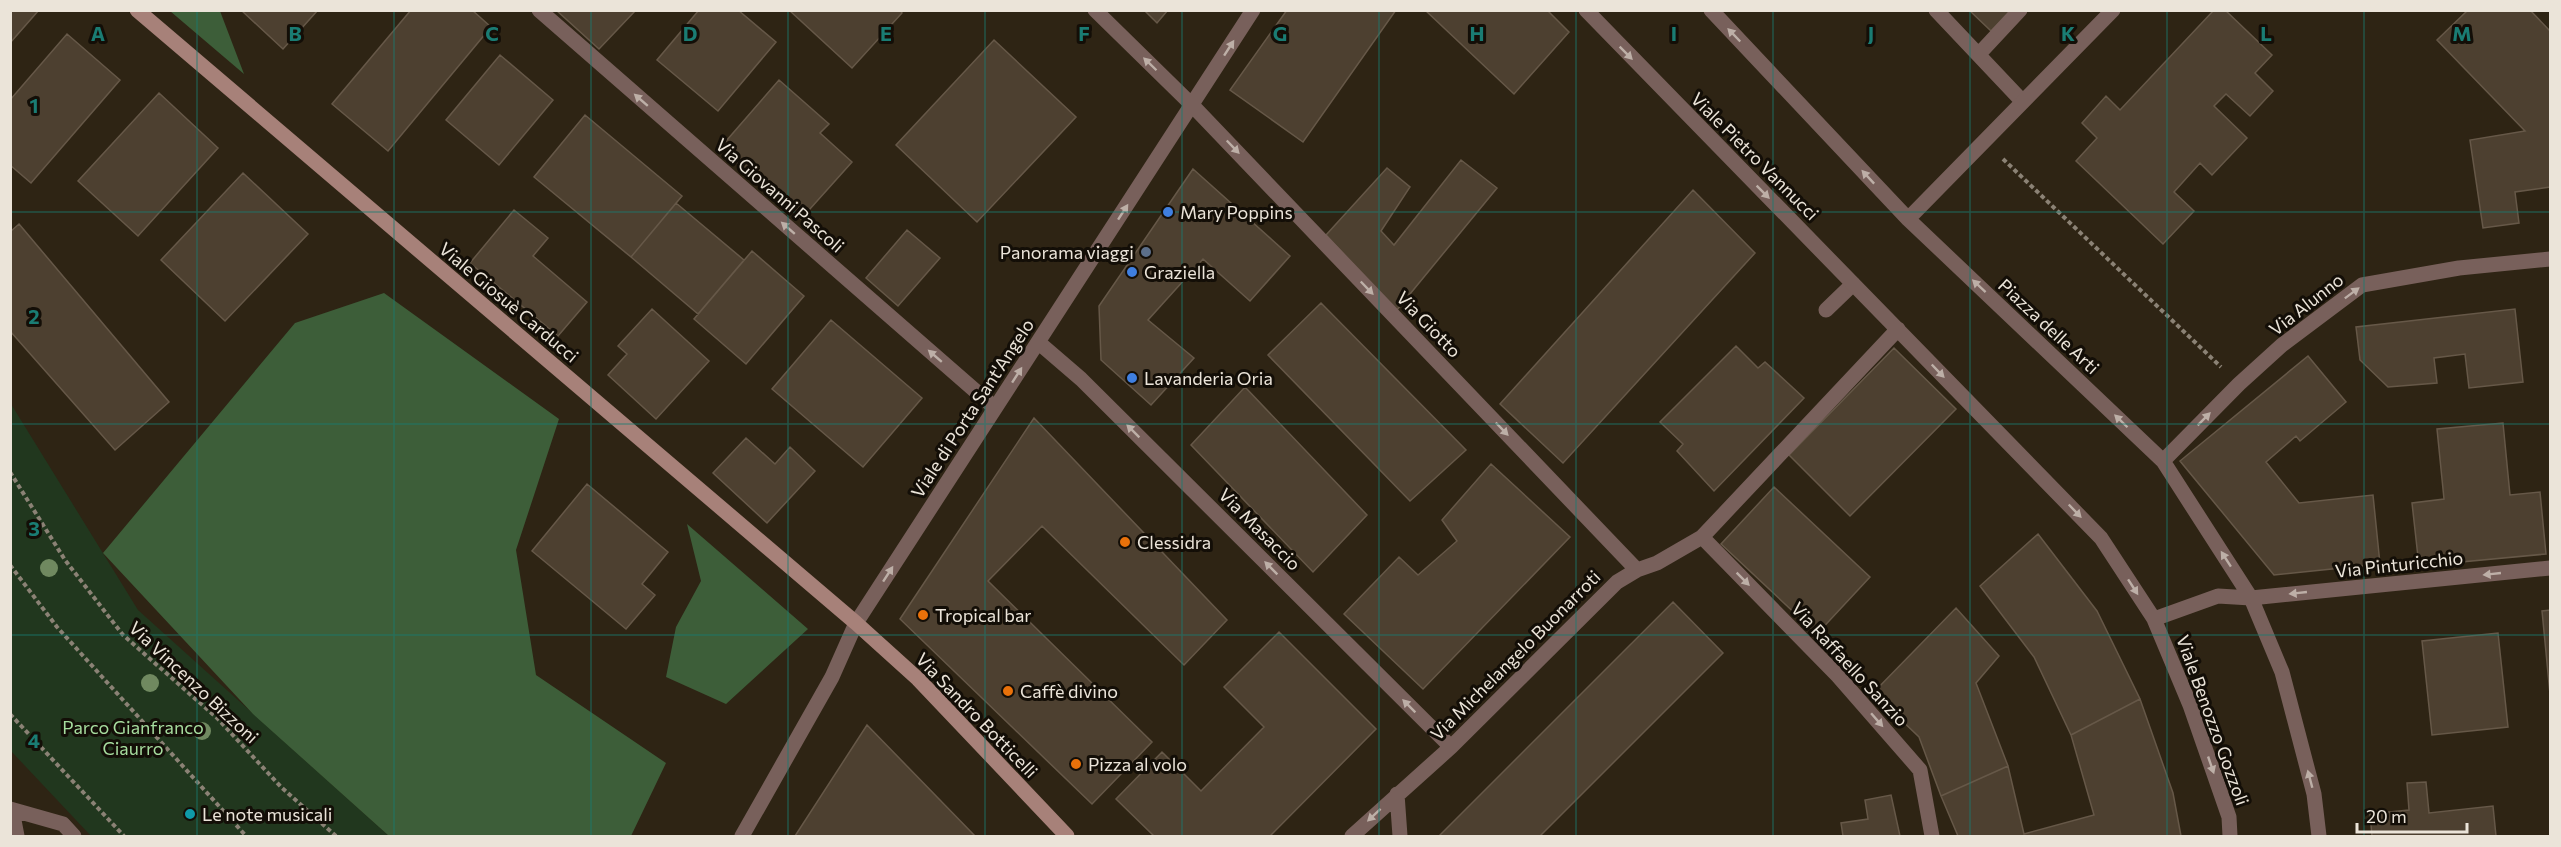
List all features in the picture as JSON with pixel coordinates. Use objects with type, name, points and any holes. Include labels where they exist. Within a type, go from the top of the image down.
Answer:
[{"type":"street","name":"Viale Giosuè Carducci","points":[[137,10],[856,623]]},
{"type":"street","name":"Via Giovanni Pascoli","points":[[539,10],[995,408]]},
{"type":"street","name":"Via Giotto","points":[[1095,10],[1192,105],[1637,570]]},
{"type":"street","name":"Viale di Porta Sant'Angelo","points":[[742,837],[832,677],[856,623],[1253,10]]},
{"type":"street","name":"Viale Pietro Vannucci","points":[[1586,10],[1898,329]]},
{"type":"street","points":[[1711,10],[1908,219],[2113,10]]},
{"type":"street","points":[[1936,10],[2022,101]]},
{"type":"street","points":[[1979,54],[2020,10]]},
{"type":"street","name":"Piazza delle Arti","points":[[1908,219],[2163,461]]},
{"type":"street","name":"Via Alunno","points":[[2163,461],[2239,384],[2282,345],[2362,285],[2459,268],[2550,259]]},
{"type":"street","points":[[1826,310],[1853,284]]},
{"type":"street","name":"Via Michelangelo Buonarroti","points":[[1352,837],[1451,747],[1617,582],[1637,570],[1657,563],[1702,537],[1898,329]]},
{"type":"street","name":"Viale Benozzo Gozzoli","points":[[1898,329],[2101,538],[2154,619],[2190,705],[2214,772],[2229,817],[2230,837]]},
{"type":"street","name":"Via Masaccio","points":[[1038,342],[1081,379],[1451,747]]},
{"type":"street","points":[[2163,461],[2251,598],[2282,672],[2314,794],[2319,837]]},
{"type":"street","name":"Via Raffaello Sanzio","points":[[1702,537],[1839,676],[1920,770],[1932,837]]},
{"type":"street","name":"Via Pinturicchio","points":[[2251,598],[2550,568]]},
{"type":"street","name":"Viale Benozzo Gozzoli","points":[[2154,619],[2218,596],[2251,598]]},
{"type":"street","name":"Via Sandro Botticelli","points":[[856,623],[918,679],[1067,837]]},
{"type":"street","points":[[1397,794],[1400,837]]},
{"type":"street","points":[[17,837],[11,809],[63,824],[74,837]]},
{"type":"path","points":[[1985,141],[2239,384]]},
{"type":"path","name":"Via Vincenzo Bizzoni","points":[[10,472],[65,560],[123,635],[217,718],[281,787],[336,837]]},
{"type":"path","points":[[10,565],[57,627],[246,837]]},
{"type":"path","points":[[10,714],[124,837]]},
{"type":"green space","points":[[170,11],[220,11],[244,74]]},
{"type":"green space","points":[[384,293],[559,419],[516,550],[536,675],[666,763],[631,836],[389,836],[253,714],[103,553],[295,323]]},
{"type":"green space","name":"Parco Gianfranco Ciaurro","points":[[11,404],[138,610],[389,836],[91,836],[11,751]]},
{"type":"green space","points":[[687,524],[808,629],[726,704],[666,677],[676,627],[701,581]]},
{"type":"building","points":[[10,10],[39,10],[10,43]]},
{"type":"building","points":[[241,10],[318,10],[283,49]]},
{"type":"building","points":[[411,10],[472,10],[491,27],[388,151],[332,104]]},
{"type":"building","points":[[556,10],[636,10],[599,49]]},
{"type":"building","points":[[699,10],[738,10],[776,42],[718,111],[657,60]]},
{"type":"building","points":[[789,10],[900,10],[902,13],[852,68]]},
{"type":"building","points":[[1144,10],[1168,10],[1157,23]]},
{"type":"building","points":[[1287,10],[1396,10],[1303,142],[1230,90]]},
{"type":"building","points":[[1425,10],[1547,10],[1569,32],[1514,94]]},
{"type":"building","points":[[1969,10],[2011,10],[1991,31]]},
{"type":"building","points":[[2214,10],[2225,10],[2272,55],[2255,73],[2273,91],[2250,116],[2226,94],[2214,106],[2247,138],[2212,175],[2200,163],[2174,192],[2194,211],[2163,244],[2076,161],[2097,138],[2082,123],[2106,96],[2120,110]]},
{"type":"building","points":[[2468,10],[2530,10],[2550,31],[2550,187],[2515,192],[2519,223],[2483,228],[2470,140],[2525,131],[2437,40]]},
{"type":"building","points":[[67,34],[120,80],[31,183],[10,165],[10,100]]},
{"type":"building","points":[[994,40],[1076,117],[977,222],[896,145]]},
{"type":"building","points":[[500,55],[553,100],[499,165],[446,120]]},
{"type":"building","points":[[779,80],[829,124],[820,133],[852,162],[801,219],[720,148]]},
{"type":"building","points":[[159,93],[218,148],[138,236],[78,181]]},
{"type":"building","points":[[585,115],[682,196],[631,257],[534,177]]},
{"type":"building","points":[[1461,160],[1497,188],[1396,311],[1326,235],[1387,168],[1410,187],[1381,231],[1394,245]]},
{"type":"building","points":[[1193,169],[1290,256],[1250,301],[1203,259],[1148,320],[1194,358],[1151,405],[1101,360],[1099,306]]},
{"type":"building","points":[[243,173],[308,234],[225,321],[161,260]]},
{"type":"building","points":[[1693,190],[1755,253],[1563,463],[1500,404]]},
{"type":"building","points":[[676,203],[744,260],[698,314],[631,257]]},
{"type":"building","points":[[514,210],[548,238],[533,256],[587,302],[558,336],[470,263]]},
{"type":"building","points":[[19,224],[169,402],[115,450],[10,331],[10,232]]},
{"type":"building","points":[[907,230],[940,258],[898,306],[866,278]]},
{"type":"building","points":[[752,251],[804,296],[746,364],[694,319]]},
{"type":"building","points":[[1321,303],[1466,450],[1410,501],[1268,355]]},
{"type":"building","points":[[652,309],[709,361],[656,419],[608,375],[627,354],[618,346]]},
{"type":"building","points":[[2515,309],[2523,382],[2469,388],[2465,354],[2434,358],[2437,383],[2388,387],[2360,360],[2356,327]]},
{"type":"building","points":[[831,320],[922,398],[863,467],[772,389]]},
{"type":"building","points":[[1736,346],[1758,368],[1765,362],[1804,398],[1714,491],[1677,451],[1683,444],[1660,422]]},
{"type":"building","points":[[1894,348],[1956,409],[1850,516],[1789,455]]},
{"type":"building","points":[[2308,356],[2346,402],[2300,441],[2296,436],[2266,462],[2299,503],[2373,495],[2380,564],[2274,575],[2180,461]]},
{"type":"building","points":[[1245,387],[1367,515],[1313,572],[1191,445]]},
{"type":"building","points":[[1034,418],[1227,620],[1184,665],[1042,526],[988,581],[1152,742],[1092,804],[900,619]]},
{"type":"building","points":[[2503,423],[2510,495],[2540,492],[2546,554],[2419,566],[2412,503],[2444,499],[2437,429]]},
{"type":"building","points":[[746,438],[775,464],[790,447],[815,471],[767,523],[713,473]]},
{"type":"building","points":[[1491,464],[1570,537],[1423,689],[1344,614],[1399,557],[1418,575],[1457,541],[1442,520]]},
{"type":"building","points":[[587,484],[668,552],[642,584],[655,595],[626,629],[532,551]]},
{"type":"building","points":[[1774,487],[1870,577],[1817,634],[1721,544]]},
{"type":"building","points":[[2038,534],[2097,611],[2140,699],[2071,735],[2034,657],[1980,586]]},
{"type":"building","points":[[1673,602],[1723,653],[1540,836],[1439,836]]},
{"type":"building","points":[[1956,608],[1999,656],[1976,683],[2008,766],[1941,796],[1919,737],[1873,693]]},
{"type":"building","points":[[2550,610],[2550,694],[2542,611]]},
{"type":"building","points":[[1279,632],[1376,729],[1270,836],[1154,836],[1116,799],[1162,752],[1201,791],[1264,727],[1224,687]]},
{"type":"building","points":[[2498,633],[2508,727],[2432,735],[2422,641]]},
{"type":"building","points":[[2140,699],[2173,793],[2181,836],[1958,836],[1941,796],[2008,766],[2024,834],[2094,815],[2071,735]]},
{"type":"building","points":[[867,725],[975,836],[795,836]]},
{"type":"building","points":[[2426,782],[2429,813],[2493,806],[2496,836],[2372,836],[2370,814],[2409,810],[2407,783]]},
{"type":"building","points":[[1891,795],[1900,836],[1843,836],[1841,823],[1868,819],[1865,800]]},
{"type":"place","name":"Mary Poppins","points":[[1168,212]]},
{"type":"place","name":"Panorama viaggi","points":[[1146,252]]},
{"type":"place","name":"Graziella","points":[[1132,272]]},
{"type":"place","name":"Lavanderia Oria","points":[[1132,378]]},
{"type":"place","name":"Clessidra","points":[[1125,542]]},
{"type":"place","name":"Tropical bar","points":[[923,615]]},
{"type":"place","name":"Caffè divino","points":[[1008,691]]},
{"type":"place","name":"Pizza al volo","points":[[1076,764]]},
{"type":"place","name":"Le note musicali","points":[[190,814]]}]
